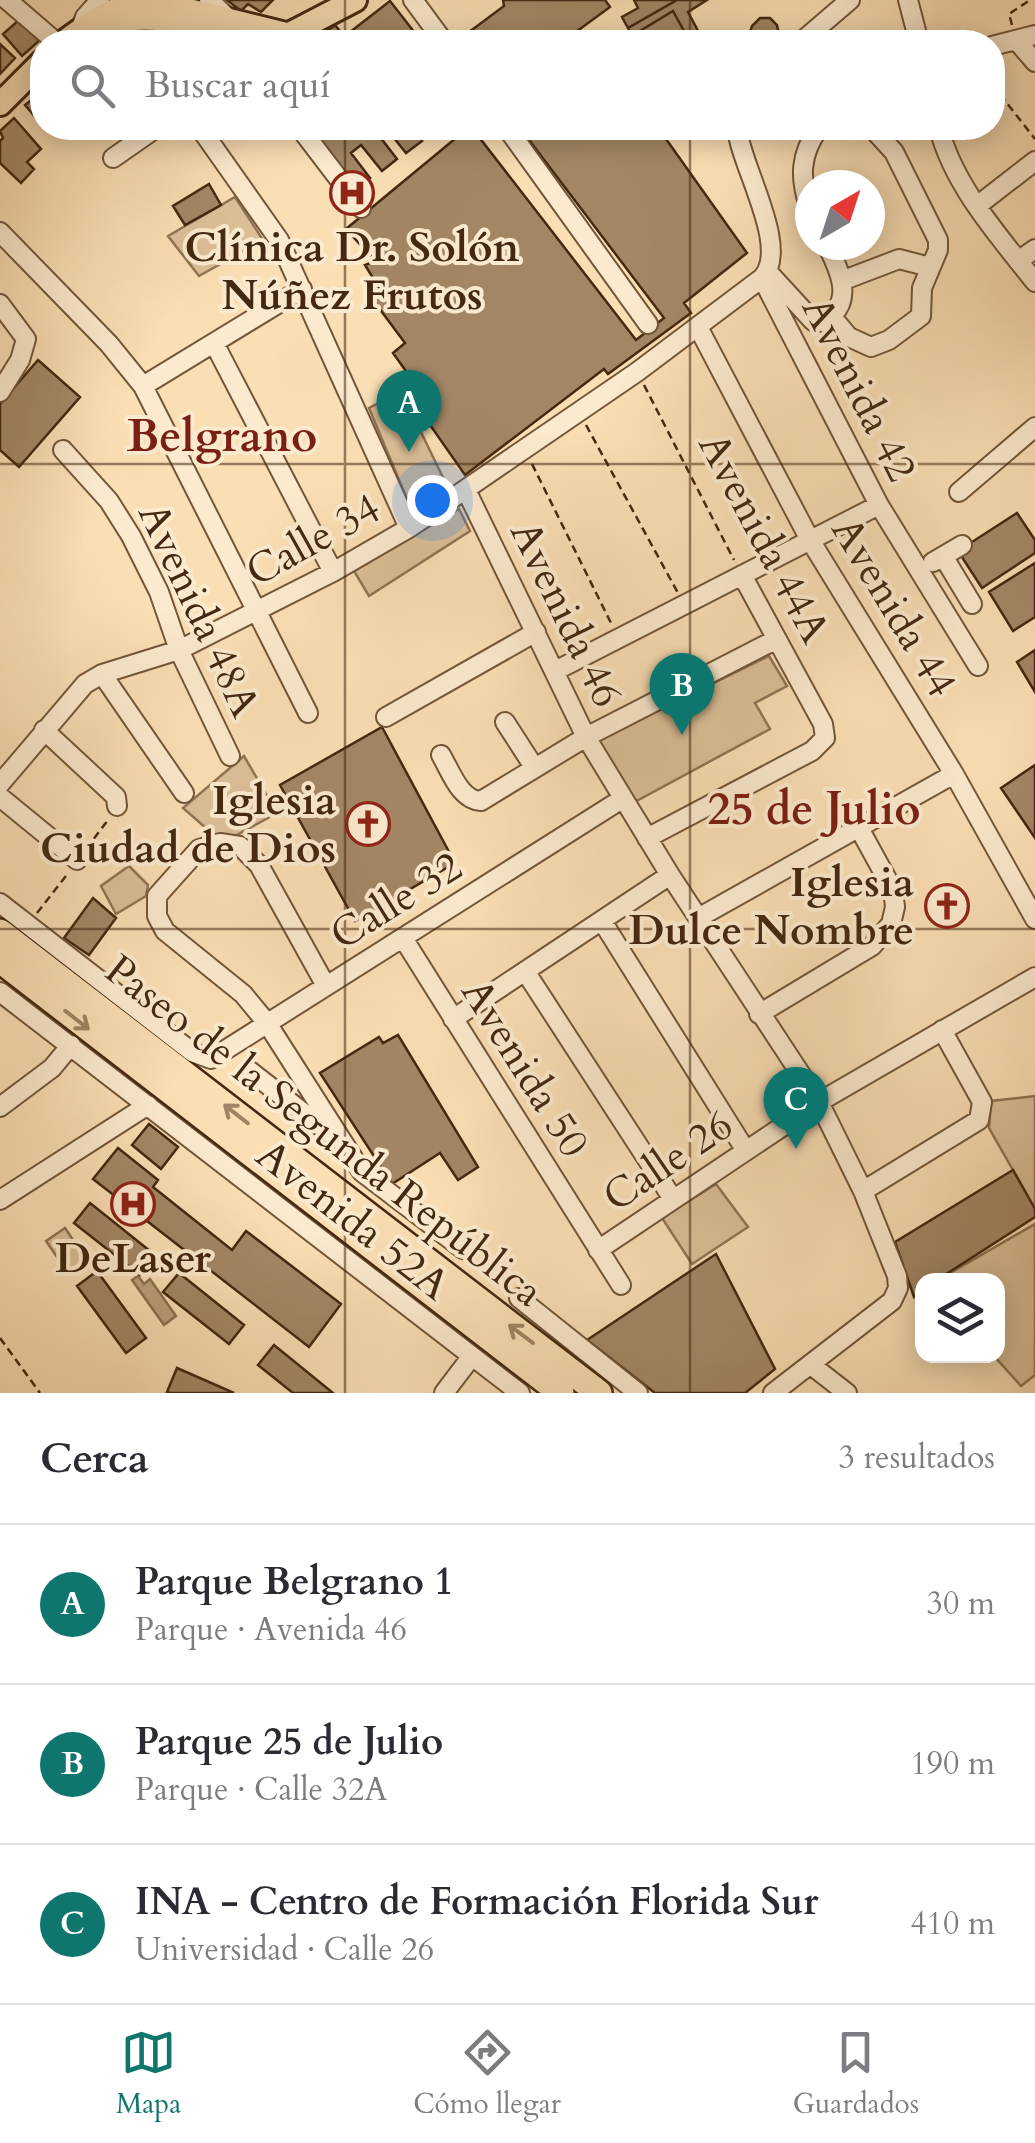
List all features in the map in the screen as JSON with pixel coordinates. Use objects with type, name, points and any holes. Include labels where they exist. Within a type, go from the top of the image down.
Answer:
[{"type":"highway","name":"Paseo de la Segunda República","points":[[0,932],[598,1393]]},
{"type":"highway","name":"Paseo de la Segunda República","points":[[0,960],[561,1393]]},
{"type":"main road","points":[[301,30],[355,0]]},
{"type":"main road","points":[[85,30],[112,10],[152,1],[258,30]]},
{"type":"main road","points":[[96,30],[140,18],[210,30]]},
{"type":"main road","points":[[0,104],[30,74]]},
{"type":"street","points":[[7,0],[42,30]]},
{"type":"street","points":[[78,30],[100,0]]},
{"type":"street","points":[[209,0],[232,21]]},
{"type":"street","points":[[413,0],[435,30]]},
{"type":"street","points":[[814,30],[850,0]]},
{"type":"street","points":[[912,1],[917,30]]},
{"type":"street","points":[[1026,38],[1035,62]]},
{"type":"street","points":[[112,158],[138,140]]},
{"type":"street","points":[[208,140],[279,240],[408,528]]},
{"type":"street","points":[[309,140],[361,208]]},
{"type":"street","points":[[516,140],[648,324]]},
{"type":"street","name":"Avenida 42","points":[[738,140],[764,213],[769,243],[765,275],[878,505],[978,666]]},
{"type":"street","points":[[803,170],[804,153],[812,140]]},
{"type":"street","points":[[832,317],[849,337],[871,347],[889,340],[922,316],[922,288],[938,250],[938,240],[894,152],[883,140]]},
{"type":"street","points":[[942,140],[977,206],[1035,282]]},
{"type":"street","points":[[977,206],[1035,161]]},
{"type":"street","points":[[0,232],[109,344],[143,386],[308,713]]},
{"type":"street","points":[[1018,261],[1035,248]]},
{"type":"street","points":[[844,280],[900,258],[930,266]]},
{"type":"street","points":[[765,275],[812,321],[822,322],[832,317],[842,300],[844,280],[835,260]]},
{"type":"street","name":"Calle 34","points":[[0,784],[82,686],[102,674],[179,650],[333,572],[408,528],[637,372],[765,275]]},
{"type":"street","points":[[143,386],[302,289]]},
{"type":"street","points":[[0,304],[26,339],[20,360],[0,392]]},
{"type":"street","name":"Avenida 44","points":[[698,327],[810,540],[1028,888],[1035,920]]},
{"type":"street","points":[[214,344],[333,572]]},
{"type":"street","points":[[960,492],[1035,427]]},
{"type":"street","name":"Avenida 48A","points":[[63,450],[109,501],[132,536],[159,592],[179,650],[230,756]]},
{"type":"street","name":"Avenida 46","points":[[466,490],[586,737],[670,875],[819,1102],[863,1191],[897,1276],[898,1288],[892,1301],[810,1365]]},
{"type":"street","points":[[555,671],[878,505]]},
{"type":"street","points":[[918,570],[962,545]]},
{"type":"street","points":[[943,556],[972,604]]},
{"type":"street","name":"Avenida 44A","points":[[647,838],[812,751],[824,738],[823,724],[742,574]]},
{"type":"street","points":[[386,717],[536,632]]},
{"type":"street","points":[[441,756],[470,800],[481,801],[586,737],[777,639]]},
{"type":"street","points":[[102,674],[184,792]]},
{"type":"street","points":[[505,722],[534,767]]},
{"type":"street","points":[[44,730],[116,796],[117,806]]},
{"type":"street","points":[[698,918],[954,774]]},
{"type":"street","points":[[0,798],[78,860]]},
{"type":"street","name":"Calle 32","points":[[0,903],[207,1060],[216,1058],[622,799]]},
{"type":"street","points":[[759,1014],[872,946],[890,924],[895,907],[893,890],[859,828]]},
{"type":"street","points":[[326,986],[259,866],[246,850],[228,843],[199,849],[159,893],[159,921],[170,936],[242,994],[267,1023],[362,1172],[464,1249]]},
{"type":"street","points":[[453,1018],[670,875]]},
{"type":"street","points":[[602,921],[746,1150]]},
{"type":"street","name":"Avenida 50","points":[[403,938],[622,1285]]},
{"type":"street","points":[[525,972],[673,1199]]},
{"type":"street","name":"Calle 26","points":[[598,1250],[819,1102],[1035,977]]},
{"type":"street","name":"Avenida 52A","points":[[2,997],[71,1045],[520,1393]]},
{"type":"street","points":[[863,1191],[975,1125],[982,1114],[982,1102],[942,1030]]},
{"type":"street","points":[[0,1106],[52,1068],[71,1045]]},
{"type":"street","points":[[250,1071],[345,1145]]},
{"type":"street","points":[[0,1200],[148,1105]]},
{"type":"street","points":[[518,1298],[638,1393]]},
{"type":"street","points":[[444,1393],[472,1356]]},
{"type":"street","points":[[773,1393],[810,1365],[847,1393]]},
{"type":"path","points":[[1008,14],[1030,0]]},
{"type":"path","points":[[1005,101],[1035,140]]},
{"type":"path","name":"Avenida 44A","points":[[637,372],[742,574]]},
{"type":"path","points":[[578,412],[684,603]]},
{"type":"path","points":[[525,449],[618,637]]},
{"type":"path","points":[[0,1338],[40,1393]]},
{"type":"shaded area","points":[[235,197],[263,240],[199,276],[168,236]]},
{"type":"shaded area","points":[[401,391],[452,496],[415,518],[369,408]]},
{"type":"shaded area","points":[[459,509],[470,531],[369,596],[354,571]]},
{"type":"shaded area","points":[[769,656],[787,686],[755,703],[770,729],[629,805],[594,742]]},
{"type":"shaded area","points":[[244,756],[277,813],[235,836],[215,836],[183,808]]},
{"type":"shaded area","points":[[129,866],[148,885],[146,896],[116,914],[101,886]]},
{"type":"shaded area","points":[[1035,1096],[1035,1209],[989,1128],[991,1101]]},
{"type":"shaded area","points":[[716,1184],[748,1227],[692,1264],[662,1218]]},
{"type":"shaded area","points":[[1035,1224],[1035,1375],[1021,1386],[1000,1363],[1005,1363],[1005,1273],[950,1273]]},
{"type":"shaded area","points":[[65,1228],[87,1261],[68,1273],[46,1241]]},
{"type":"shaded area","points":[[138,1276],[144,1284],[150,1279],[176,1316],[164,1325],[132,1280]]},
{"type":"building","points":[[227,0],[273,0],[261,12],[248,4],[241,11]]},
{"type":"building","points":[[503,0],[605,0],[610,7],[579,30],[472,30],[504,6]]},
{"type":"building","points":[[634,0],[677,0],[628,28],[622,17],[638,8]]},
{"type":"building","points":[[677,0],[707,0],[688,12],[698,30],[628,28]]},
{"type":"building","points":[[390,1],[413,30],[353,30]]},
{"type":"building","points":[[673,11],[683,30],[642,30]]},
{"type":"building","points":[[760,18],[770,18],[778,30],[751,30]]},
{"type":"building","points":[[20,19],[30,31],[30,49],[22,56],[3,34]]},
{"type":"building","points":[[0,44],[15,58],[0,74]]},
{"type":"building","points":[[14,118],[41,149],[27,162],[34,169],[21,183],[0,163],[0,131]]},
{"type":"building","points":[[320,140],[382,140],[397,159],[382,171],[361,145],[351,153],[370,178],[357,188]]},
{"type":"building","points":[[396,140],[421,140],[422,141],[406,153]]},
{"type":"building","points":[[454,140],[481,140],[636,340],[664,318],[529,140],[667,140],[747,253],[684,303],[691,313],[608,374],[604,369],[465,475],[423,415],[433,409],[393,353],[405,343],[373,300],[383,294],[365,265],[375,261],[346,229]]},
{"type":"building","points":[[209,184],[221,205],[185,225],[173,206]]},
{"type":"building","points":[[38,360],[80,397],[19,467],[0,450],[0,404]]},
{"type":"building","points":[[1017,513],[1035,540],[1035,553],[982,588],[958,551]]},
{"type":"building","points":[[1035,563],[1035,617],[1013,631],[989,592]]},
{"type":"building","points":[[1035,650],[1035,692],[1017,662]]},
{"type":"building","name":"Iglesia Ciudad de Dios","points":[[382,727],[455,863],[355,921],[280,785]]},
{"type":"building","points":[[1035,765],[1035,838],[1001,788]]},
{"type":"building","points":[[93,898],[116,918],[89,955],[64,938]]},
{"type":"building","points":[[398,1035],[478,1167],[458,1180],[440,1153],[392,1184],[320,1073],[379,1037],[383,1043]]},
{"type":"building","points":[[149,1124],[178,1147],[161,1169],[132,1145]]},
{"type":"building","points":[[118,1148],[158,1180],[153,1187],[232,1250],[246,1231],[341,1304],[309,1347],[93,1179]]},
{"type":"building","points":[[1013,1170],[1035,1209],[1035,1217],[948,1273],[915,1273],[914,1297],[895,1242]]},
{"type":"building","points":[[90,1203],[155,1255],[140,1275],[74,1223]]},
{"type":"building","points":[[716,1254],[775,1369],[745,1393],[655,1393],[587,1340]]},
{"type":"building","points":[[97,1271],[146,1338],[126,1353],[77,1286]]},
{"type":"building","points":[[179,1273],[244,1325],[229,1344],[163,1292]]},
{"type":"building","points":[[274,1345],[333,1393],[293,1393],[258,1365]]},
{"type":"building","points":[[177,1368],[234,1393],[167,1392]]},
{"type":"place","name":"Clínica Dr. Solón Núñez Frutos","points":[[352,193]]},
{"type":"place","name":"Parque Belgrano 1","points":[[409,452]]},
{"type":"place","name":"Parque 25 de Julio","points":[[682,735]]},
{"type":"place","name":"Iglesia Ciudad de Dios","points":[[368,824]]},
{"type":"place","name":"Iglesia Dulce Nombre","points":[[947,906]]},
{"type":"place","name":"INA - Centro de Formación Florida Sur","points":[[796,1149]]},
{"type":"place","name":"DeLaser","points":[[133,1204]]},
{"type":"district","name":"Belgrano","points":[[222,436]]},
{"type":"district","name":"25 de Julio","points":[[814,809]]}]
